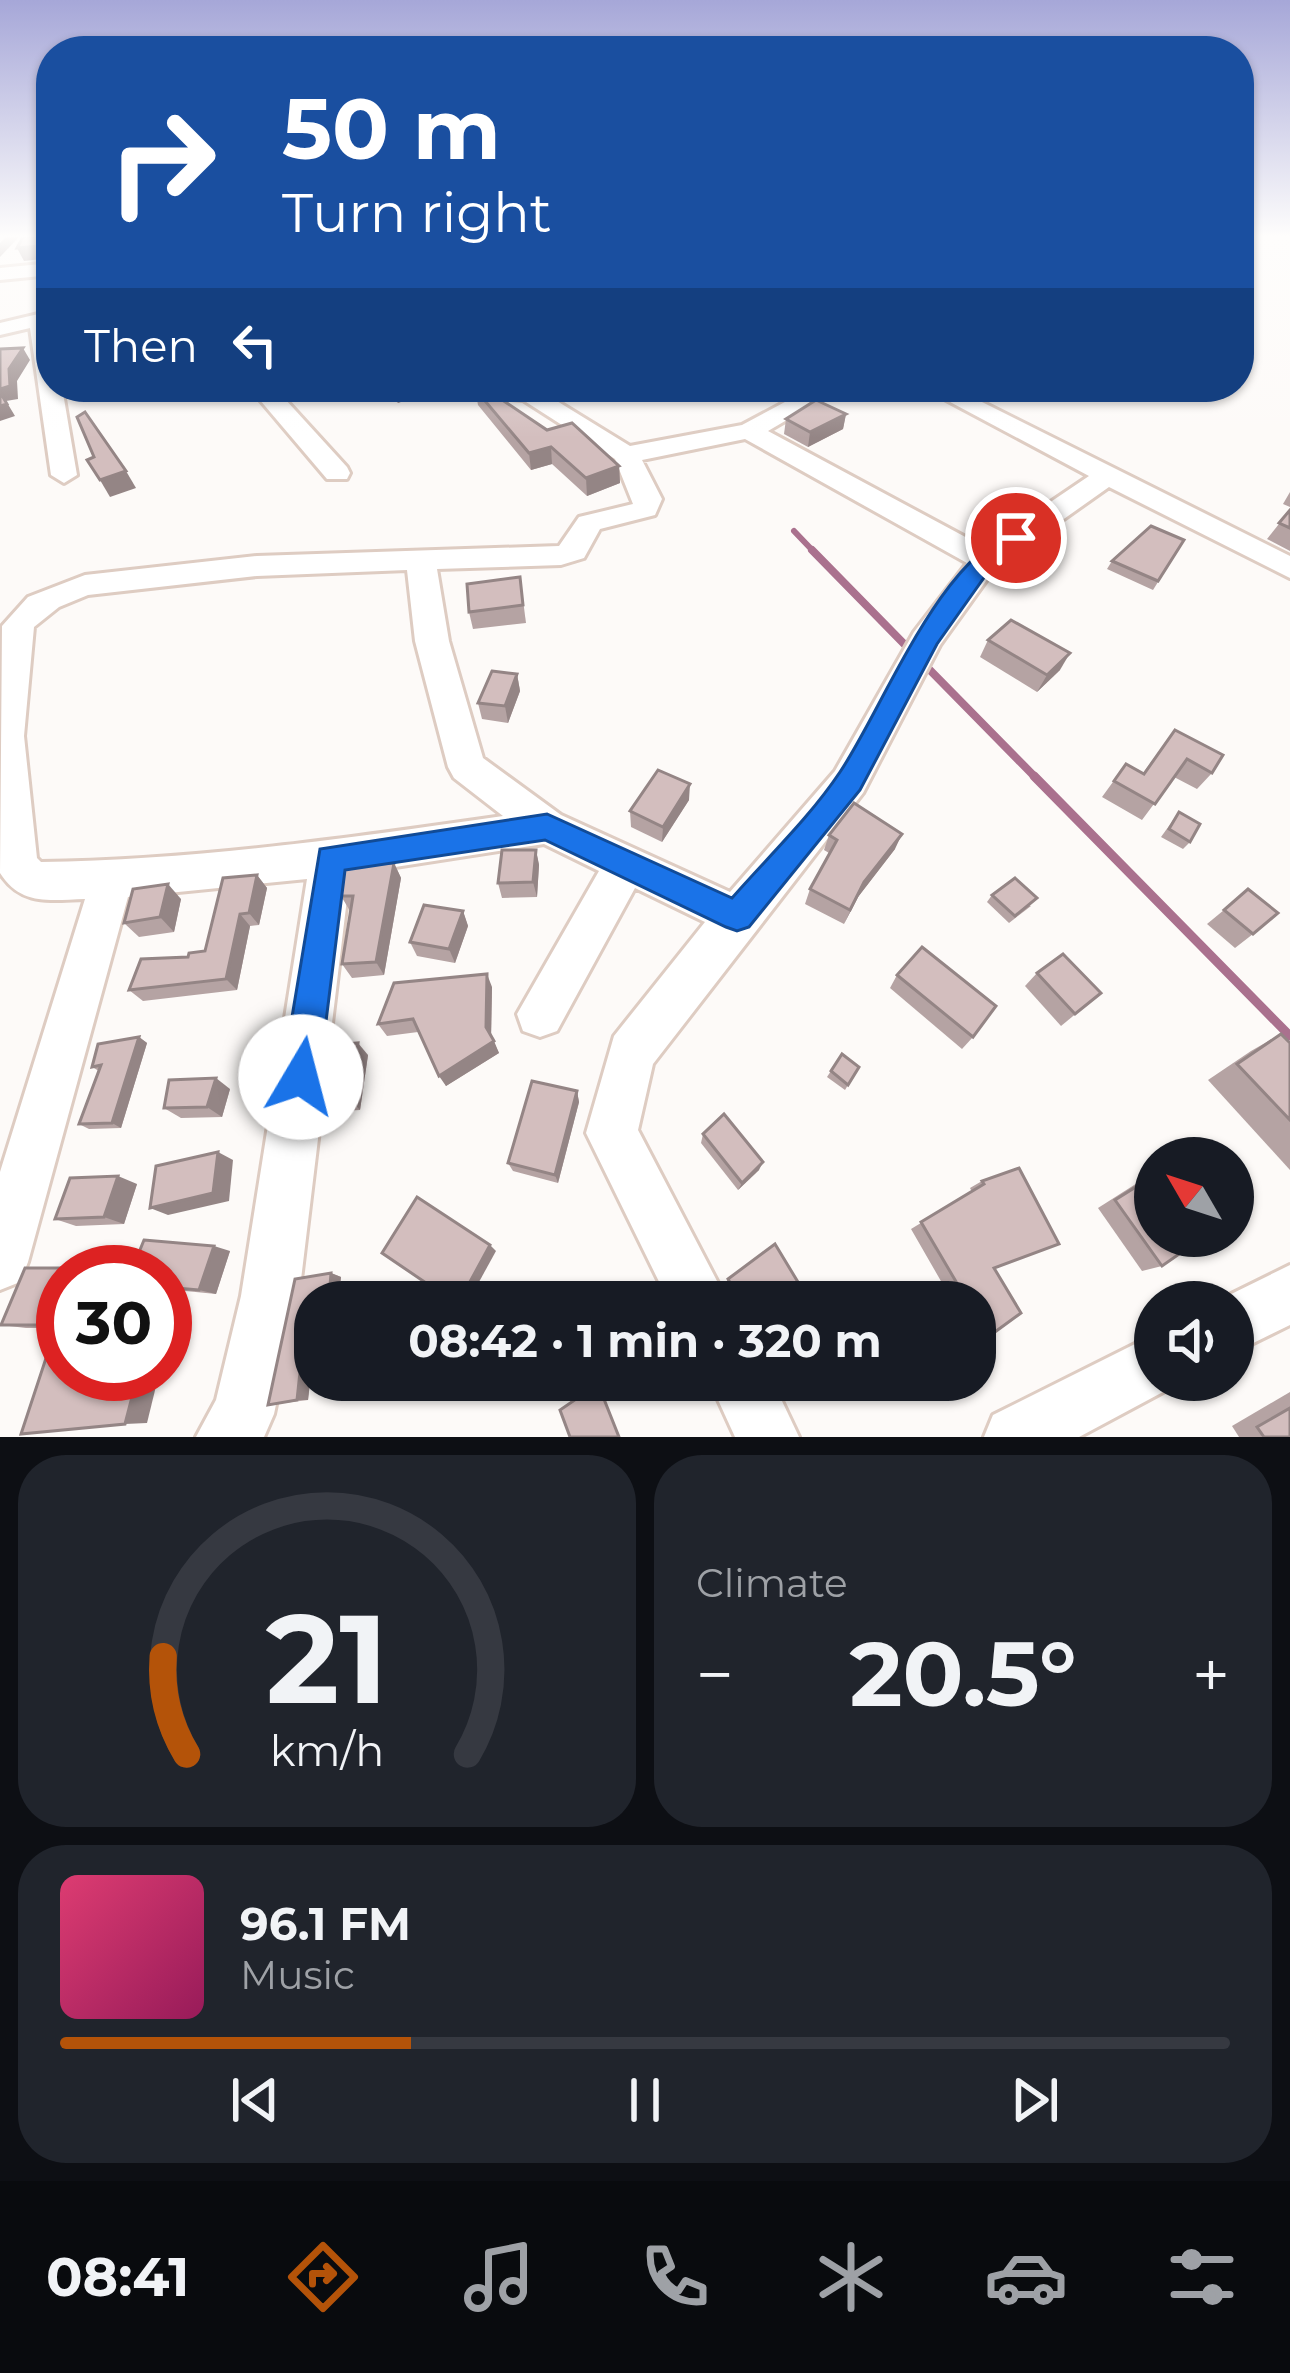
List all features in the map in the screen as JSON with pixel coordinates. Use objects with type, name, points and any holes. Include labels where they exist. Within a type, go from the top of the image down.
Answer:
[{"type":"street","points":[[0,329],[36,320]]},
{"type":"street","points":[[52,402],[64,475]]},
{"type":"street","points":[[274,402],[337,472]]},
{"type":"street","points":[[542,402],[626,455],[648,499],[645,509],[589,523],[573,551],[257,566],[85,585],[61,592],[26,612],[18,626],[3,737],[17,865],[31,881],[112,880],[331,859],[547,827]]},
{"type":"street","points":[[626,455],[749,431],[803,402]]},
{"type":"street","points":[[964,402],[1290,568]]},
{"type":"street","points":[[749,431],[985,560]]},
{"type":"street","points":[[688,1281],[612,1133],[631,1053],[737,916],[850,782],[926,640],[985,560],[1108,475]]},
{"type":"street","points":[[420,558],[432,641],[467,767],[547,827],[737,916]]},
{"type":"street","points":[[227,1437],[243,1414],[270,1296],[331,859]]},
{"type":"street","points":[[540,1014],[626,864]]},
{"type":"street","points":[[0,1262],[12,1187],[112,880]]},
{"type":"street","points":[[1254,1313],[1290,1294]]},
{"type":"street","points":[[1015,1437],[1134,1375]]},
{"type":"street","points":[[750,1401],[768,1437]]},
{"type":"building","points":[[23,348],[9,369],[10,386],[0,389],[0,349]]},
{"type":"building","points":[[486,402],[505,402],[547,430],[572,423],[619,466],[586,478],[551,447],[529,453]]},
{"type":"building","points":[[813,402],[846,414],[810,432],[786,419]]},
{"type":"building","points":[[85,412],[126,471],[100,480],[87,460],[94,457],[77,417]]},
{"type":"building","points":[[1290,510],[1290,528],[1279,523]]},
{"type":"building","points":[[1151,526],[1184,540],[1158,581],[1112,561]]},
{"type":"building","points":[[520,577],[523,605],[469,612],[467,584]]},
{"type":"building","points":[[1011,620],[1070,653],[1047,675],[988,640]]},
{"type":"building","points":[[492,671],[517,674],[505,706],[478,703]]},
{"type":"building","points":[[1175,730],[1223,755],[1212,773],[1187,759],[1155,804],[1114,781],[1126,764],[1144,774]]},
{"type":"building","points":[[658,770],[690,784],[663,827],[630,811]]},
{"type":"building","points":[[854,803],[902,834],[864,882],[850,910],[810,889],[837,840],[829,835]]},
{"type":"building","points":[[1179,812],[1200,824],[1190,842],[1169,829]]},
{"type":"building","points":[[502,850],[536,850],[533,882],[498,883]]},
{"type":"building","points":[[394,863],[376,962],[342,964],[353,896],[341,896],[345,865]]},
{"type":"building","points":[[257,875],[249,913],[240,914],[226,979],[129,990],[141,959],[188,957],[205,951],[223,878]]},
{"type":"building","points":[[1015,878],[1037,898],[1015,916],[992,895]]},
{"type":"building","points":[[168,884],[160,917],[124,923],[133,889]]},
{"type":"building","points":[[1248,889],[1278,913],[1253,934],[1224,910]]},
{"type":"building","points":[[424,905],[463,911],[449,949],[410,942]]},
{"type":"building","points":[[922,947],[996,1006],[973,1037],[897,975]]},
{"type":"building","points":[[1063,954],[1101,993],[1075,1014],[1037,973]]},
{"type":"building","points":[[487,974],[486,1027],[494,1041],[439,1076],[413,1019],[378,1024],[394,983]]},
{"type":"building","points":[[1281,1034],[1290,1043],[1290,1120],[1237,1064]]},
{"type":"building","points":[[139,1037],[112,1123],[79,1124],[101,1065],[92,1067],[98,1044]]},
{"type":"building","points":[[358,1043],[350,1099],[315,1102],[322,1046]]},
{"type":"building","points":[[842,1054],[859,1067],[848,1085],[831,1071]]},
{"type":"building","points":[[216,1078],[207,1107],[164,1108],[169,1080]]},
{"type":"building","points":[[532,1081],[577,1091],[555,1175],[508,1163]]},
{"type":"building","points":[[724,1114],[763,1162],[742,1183],[703,1134]]},
{"type":"building","points":[[218,1152],[213,1193],[150,1208],[156,1166]]},
{"type":"building","points":[[1019,1168],[1059,1244],[994,1268],[1021,1313],[996,1331],[996,1281],[956,1281],[921,1222],[984,1184],[982,1181]]},
{"type":"building","points":[[118,1176],[104,1217],[55,1219],[70,1178]]},
{"type":"building","points":[[1134,1188],[1134,1227],[1115,1200]]},
{"type":"building","points":[[417,1197],[490,1245],[470,1281],[423,1281],[382,1253]]},
{"type":"building","points":[[144,1240],[214,1246],[199,1290],[192,1289],[192,1245],[142,1245]]},
{"type":"building","points":[[775,1244],[797,1281],[729,1281]]},
{"type":"building","points":[[25,1268],[36,1268],[36,1325],[1,1325]]},
{"type":"building","points":[[331,1273],[330,1281],[295,1279]]},
{"type":"building","points":[[294,1284],[294,1401],[268,1405]]},
{"type":"building","points":[[36,1388],[36,1401],[131,1401],[125,1424],[21,1434]]},
{"type":"building","points":[[573,1401],[605,1401],[619,1437],[570,1437],[560,1410]]},
{"type":"building","points":[[1290,1408],[1290,1437],[1264,1437],[1257,1427]]},
{"type":"waterway","points":[[794,531],[815,553]]},
{"type":"waterway","points":[[812,550],[910,650]]},
{"type":"waterway","points":[[921,661],[1037,779]]},
{"type":"waterway","points":[[1034,776],[1290,1036]]},
{"type":"route","points":[[301,1077],[331,859],[547,827],[737,916],[850,782],[926,640],[985,560],[1016,538]]}]
